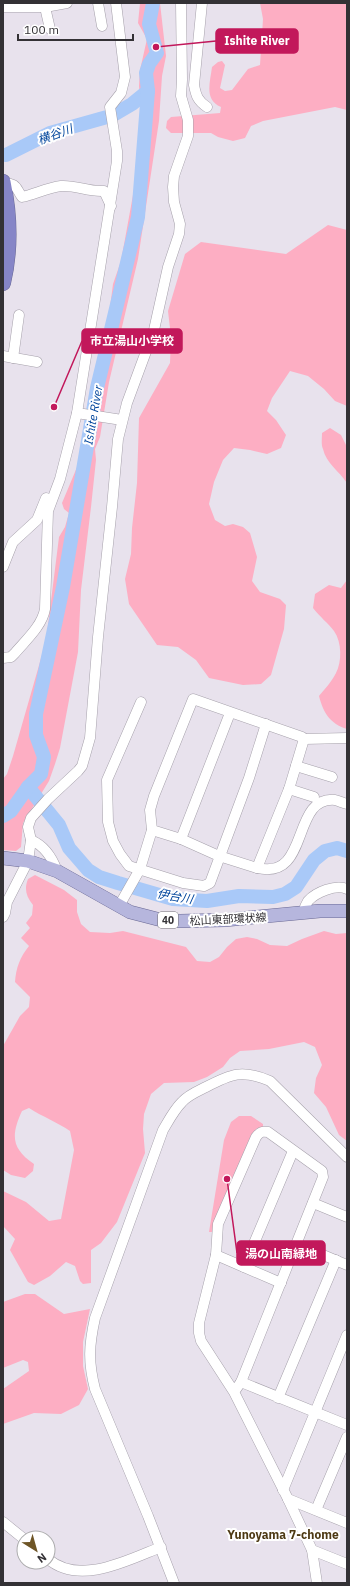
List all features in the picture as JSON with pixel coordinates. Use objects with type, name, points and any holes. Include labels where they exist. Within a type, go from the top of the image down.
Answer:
[{"type":"highway","points":[[3,183],[9,228],[6,246],[7,265],[3,283]]},
{"type":"main road","name":"松山東部環状線","points":[[3,858],[28,861],[57,871],[121,903],[143,916],[161,920],[180,922],[248,919],[303,913],[347,911]]},
{"type":"street","points":[[3,7],[19,5],[45,7],[67,3]]},
{"type":"street","points":[[98,3],[102,26]]},
{"type":"street","points":[[3,658],[11,657],[15,653],[43,617],[47,568],[48,511],[60,479],[80,414],[115,177],[117,150],[110,107],[121,93],[125,76],[116,3]]},
{"type":"street","points":[[3,917],[5,913],[5,902],[28,861],[31,840],[28,827],[31,818],[36,811],[82,766],[90,738],[98,637],[118,439],[117,420],[127,403],[154,330],[168,267],[179,234],[180,224],[174,202],[174,176],[188,136],[188,120],[180,96],[182,80],[182,3]]},
{"type":"street","points":[[202,3],[194,85],[196,95],[200,102],[207,107]]},
{"type":"street","points":[[45,7],[50,29]]},
{"type":"street","points":[[104,191],[115,177]]},
{"type":"street","points":[[3,183],[13,184],[22,197],[41,190],[61,186],[80,187],[88,191],[104,191]]},
{"type":"street","points":[[104,191],[111,206]]},
{"type":"street","points":[[20,315],[8,357],[37,362]]},
{"type":"street","points":[[80,414],[117,420]]},
{"type":"street","points":[[3,567],[17,538],[36,520],[54,477],[66,459]]},
{"type":"street","points":[[121,903],[138,873],[152,830],[150,810],[154,796],[193,699],[266,724],[304,739],[347,738]]},
{"type":"street","points":[[141,702],[107,780],[108,822],[113,841],[129,866],[138,873],[183,883],[204,886],[210,883],[249,778],[266,724]]},
{"type":"street","points":[[181,839],[230,712]]},
{"type":"street","points":[[257,868],[289,789],[304,739]]},
{"type":"street","points":[[296,766],[332,777]]},
{"type":"street","points":[[289,789],[314,798]]},
{"type":"street","points":[[152,830],[181,839],[219,856],[268,871],[278,868],[287,862],[294,852],[308,816],[316,807],[324,802],[335,800],[347,804]]},
{"type":"street","points":[[31,840],[43,847],[53,861],[57,871]]},
{"type":"street","points":[[303,913],[307,901],[323,892],[335,888],[347,889]]},
{"type":"street","points":[[174,1583],[161,1547],[95,1389],[90,1370],[91,1336],[95,1318],[163,1130],[173,1112],[183,1100],[224,1078],[234,1074],[245,1073],[270,1081],[347,1157]]},
{"type":"street","points":[[234,1392],[241,1382],[323,1177],[322,1171],[268,1132],[264,1131],[259,1132],[218,1224],[216,1255],[199,1323],[199,1333],[201,1341],[234,1392],[312,1550],[317,1583]]},
{"type":"street","points":[[244,1266],[293,1151]]},
{"type":"street","points":[[313,1203],[347,1217]]},
{"type":"street","points":[[297,1244],[347,1264]]},
{"type":"street","points":[[216,1255],[281,1283]]},
{"type":"street","points":[[278,1398],[336,1260]]},
{"type":"street","points":[[285,1495],[315,1412],[347,1335]]},
{"type":"street","points":[[241,1382],[347,1425]]},
{"type":"street","points":[[316,1510],[347,1437]]},
{"type":"street","points":[[285,1495],[347,1523]]},
{"type":"street","points":[[3,1522],[16,1533]]},
{"type":"street","points":[[56,1565],[68,1570],[81,1572],[97,1570],[161,1547]]},
{"type":"street","points":[[312,1550],[347,1564]]},
{"type":"shaded area","points":[[140,3],[148,3],[144,26],[154,40],[156,3],[160,3],[166,56],[162,76],[159,121],[138,259],[109,382],[100,437],[95,449],[96,460],[81,590],[78,652],[60,748],[49,781],[23,823],[21,847],[16,851],[3,850],[3,779],[7,774],[13,756],[46,641],[59,537],[65,527],[69,513],[64,509],[62,503],[80,460],[93,378],[109,315],[113,284],[121,261],[137,173],[142,118],[139,86],[140,70],[147,39],[138,23]]},
{"type":"shaded area","points":[[260,3],[347,3],[347,110],[335,107],[263,121],[251,126],[245,138],[233,141],[218,137],[211,133],[171,133],[166,128],[167,121],[171,117],[220,113],[221,107],[212,100],[209,90],[212,67],[218,62],[222,61],[225,65],[220,88],[225,91],[232,90],[248,69],[260,65],[263,19]]},
{"type":"shaded area","points":[[328,225],[347,230],[347,406],[335,401],[324,389],[308,376],[290,371],[272,398],[267,411],[276,420],[286,435],[281,448],[267,454],[234,448],[223,460],[214,482],[209,504],[215,520],[225,526],[233,524],[243,527],[250,533],[257,557],[252,581],[260,592],[280,599],[286,605],[284,629],[271,675],[261,684],[243,685],[209,678],[196,660],[178,647],[157,645],[129,604],[125,579],[131,554],[137,483],[139,418],[170,363],[171,337],[168,311],[185,254],[201,242],[286,254]]},
{"type":"shaded area","points":[[330,428],[341,435],[347,447],[347,483],[327,459],[322,447],[322,433]]},
{"type":"shaded area","points":[[347,580],[347,729],[336,724],[328,717],[319,696],[336,673],[340,658],[340,646],[334,631],[313,608],[315,594],[329,585],[341,588]]},
{"type":"shaded area","points":[[35,875],[64,890],[77,900],[77,912],[81,924],[90,932],[110,933],[123,931],[186,947],[197,961],[210,962],[219,957],[236,939],[247,937],[257,939],[270,945],[287,946],[324,931],[336,934],[347,933],[347,1141],[339,1135],[326,1107],[314,1093],[316,1078],[322,1065],[315,1047],[304,1042],[269,1049],[240,1051],[230,1058],[223,1067],[207,1077],[194,1082],[164,1083],[151,1094],[144,1114],[143,1129],[145,1153],[117,1222],[101,1243],[91,1250],[91,1283],[83,1284],[80,1281],[75,1266],[66,1262],[50,1276],[34,1285],[28,1282],[10,1250],[15,1239],[3,1226],[3,1191],[26,1202],[49,1221],[61,1219],[74,1150],[70,1131],[29,1108],[22,1111],[18,1120],[15,1140],[17,1147],[26,1158],[34,1164],[33,1171],[25,1178],[11,1175],[3,1170],[3,1046],[20,1016],[29,1007],[30,997],[15,982],[19,963],[29,946],[21,938],[30,928],[26,923],[32,915],[33,905],[27,895],[26,886],[28,879]]},
{"type":"shaded area","points":[[239,1116],[251,1116],[263,1124],[263,1127],[256,1129],[214,1232],[209,1232],[224,1140],[231,1122]]},
{"type":"shaded area","points":[[25,1294],[35,1294],[64,1314],[90,1309],[83,1342],[83,1366],[88,1389],[79,1405],[61,1414],[34,1413],[3,1424],[3,1389],[29,1371],[28,1362],[23,1360],[3,1368],[3,1302]]},
{"type":"water","points":[[148,3],[156,3],[154,41],[144,26]]},
{"type":"waterway","name":"Ishite River","points":[[3,816],[11,811],[28,787],[41,774],[44,757],[36,735],[36,714],[63,587],[97,388],[138,217],[148,91],[146,73],[149,64],[157,53],[149,24],[153,3]]},
{"type":"waterway","name":"横谷川","points":[[115,114],[132,104],[148,91]]},
{"type":"waterway","name":"横谷川","points":[[6,155],[50,133],[107,117]]},
{"type":"waterway","name":"伊台川","points":[[28,787],[59,825],[69,848],[88,870],[99,877],[173,899],[207,901],[239,896],[273,897],[285,894],[296,887],[314,860],[325,851],[337,848],[347,851]]},
{"type":"place","name":"Ishite River","points":[[156,47]]},
{"type":"place","name":"市立湯山小学校","points":[[54,407]]},
{"type":"place","name":"湯の山南緑地","points":[[227,1179]]},
{"type":"district","name":"Yunoyama 7-chome","points":[[283,1534]]}]
